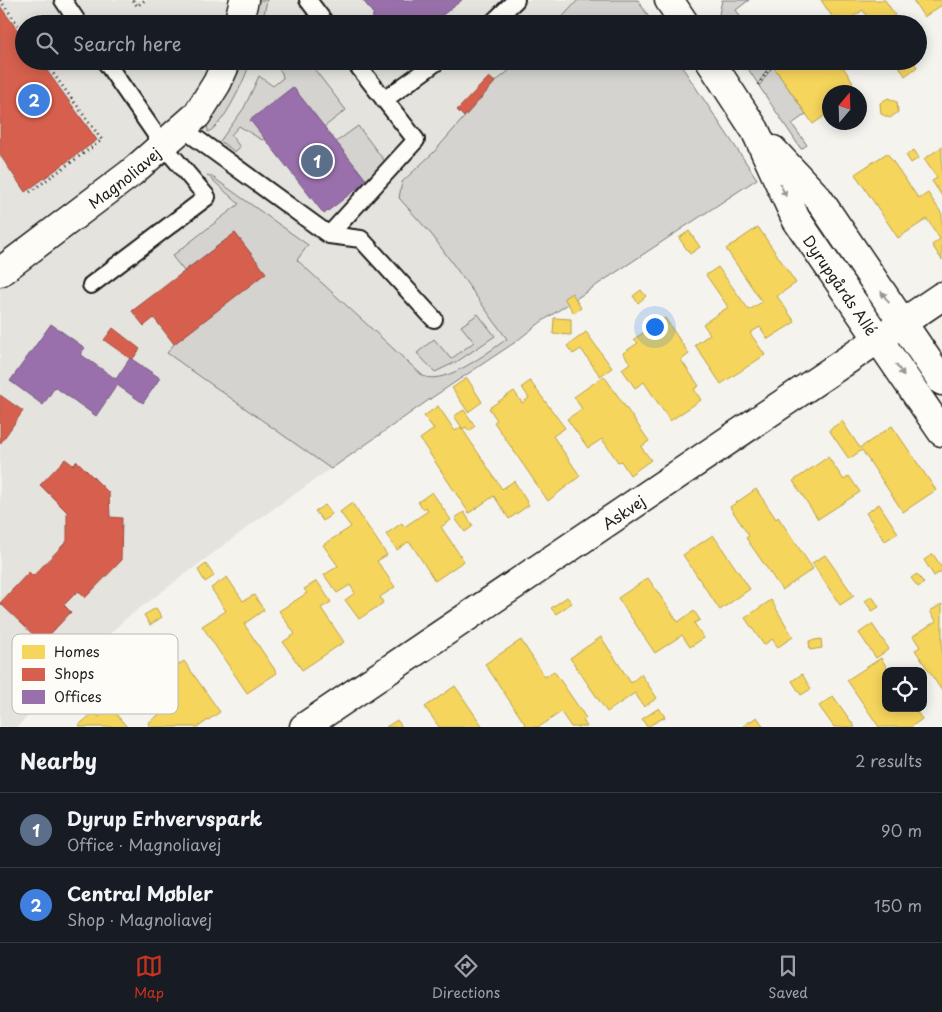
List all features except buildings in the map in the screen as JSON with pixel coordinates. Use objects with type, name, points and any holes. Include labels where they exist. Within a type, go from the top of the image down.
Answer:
[{"type":"street","points":[[240,15],[244,0]]},
{"type":"street","points":[[669,0],[679,15]]},
{"type":"street","name":"Magnoliavej","points":[[0,272],[131,173],[197,115],[223,70]]},
{"type":"street","name":"Dyrupgårds Allé","points":[[716,70],[755,130],[796,218],[942,432]]},
{"type":"street","name":"Dyrupgårds Allé","points":[[755,130],[818,198],[942,381]]},
{"type":"street","name":"Askvej","points":[[304,727],[942,296]]},
{"type":"lane","points":[[62,0],[73,15]]},
{"type":"lane","points":[[308,0],[319,15]]},
{"type":"lane","points":[[500,15],[516,0]]},
{"type":"lane","points":[[91,285],[207,197],[172,137],[113,70]]},
{"type":"lane","points":[[330,234],[416,140],[361,70]]},
{"type":"lane","points":[[384,100],[426,70]]},
{"type":"lane","points":[[172,137],[330,234],[361,239],[434,319]]},
{"type":"path","points":[[0,0],[15,20]]},
{"type":"path","points":[[133,0],[137,6],[145,0]]},
{"type":"path","points":[[30,192],[102,140],[51,70]]},
{"type":"shaded area","points":[[0,0],[592,0],[578,15],[15,15],[15,70],[532,70],[514,343],[433,397],[256,521],[124,620],[110,634],[12,634],[12,714],[30,714],[17,727],[0,727]]},
{"type":"shaded area","points":[[258,0],[267,0],[264,15],[255,15]]},
{"type":"shaded area","points":[[578,0],[638,0],[647,15],[564,15]]},
{"type":"shaded area","points":[[722,0],[749,0],[736,10],[739,15],[719,15]]},
{"type":"shaded area","points":[[238,70],[247,70],[227,111],[221,120],[208,132],[207,123],[232,85]]},
{"type":"shaded area","points":[[280,70],[315,70],[346,110],[324,127],[293,87],[251,120],[265,138],[262,140],[239,126],[231,135],[240,147],[235,152],[220,141],[244,108],[259,76],[273,86],[283,78]]},
{"type":"shaded area","points":[[510,70],[684,70],[757,179],[541,322],[514,343],[331,469],[167,353],[174,344],[265,273],[235,233],[184,271],[172,256],[239,204],[207,175],[308,245],[297,260],[423,376],[432,378],[454,372],[478,359],[507,339],[432,235],[399,198],[402,182],[434,152],[495,82]]},
{"type":"shaded area","points":[[749,70],[767,70],[758,84]]},
{"type":"shaded area","points":[[770,70],[776,70],[806,114],[792,124],[807,145],[801,149],[759,86]]},
{"type":"shaded area","points":[[358,126],[386,163],[366,180],[336,142]]},
{"type":"shaded area","points":[[478,314],[495,336],[458,361],[435,372],[417,353],[434,339],[451,359],[474,342],[461,326]]},
{"type":"place","name":"Central Møbler","points":[[34,100]]},
{"type":"place","name":"Dyrup Erhvervspark","points":[[317,161]]}]
